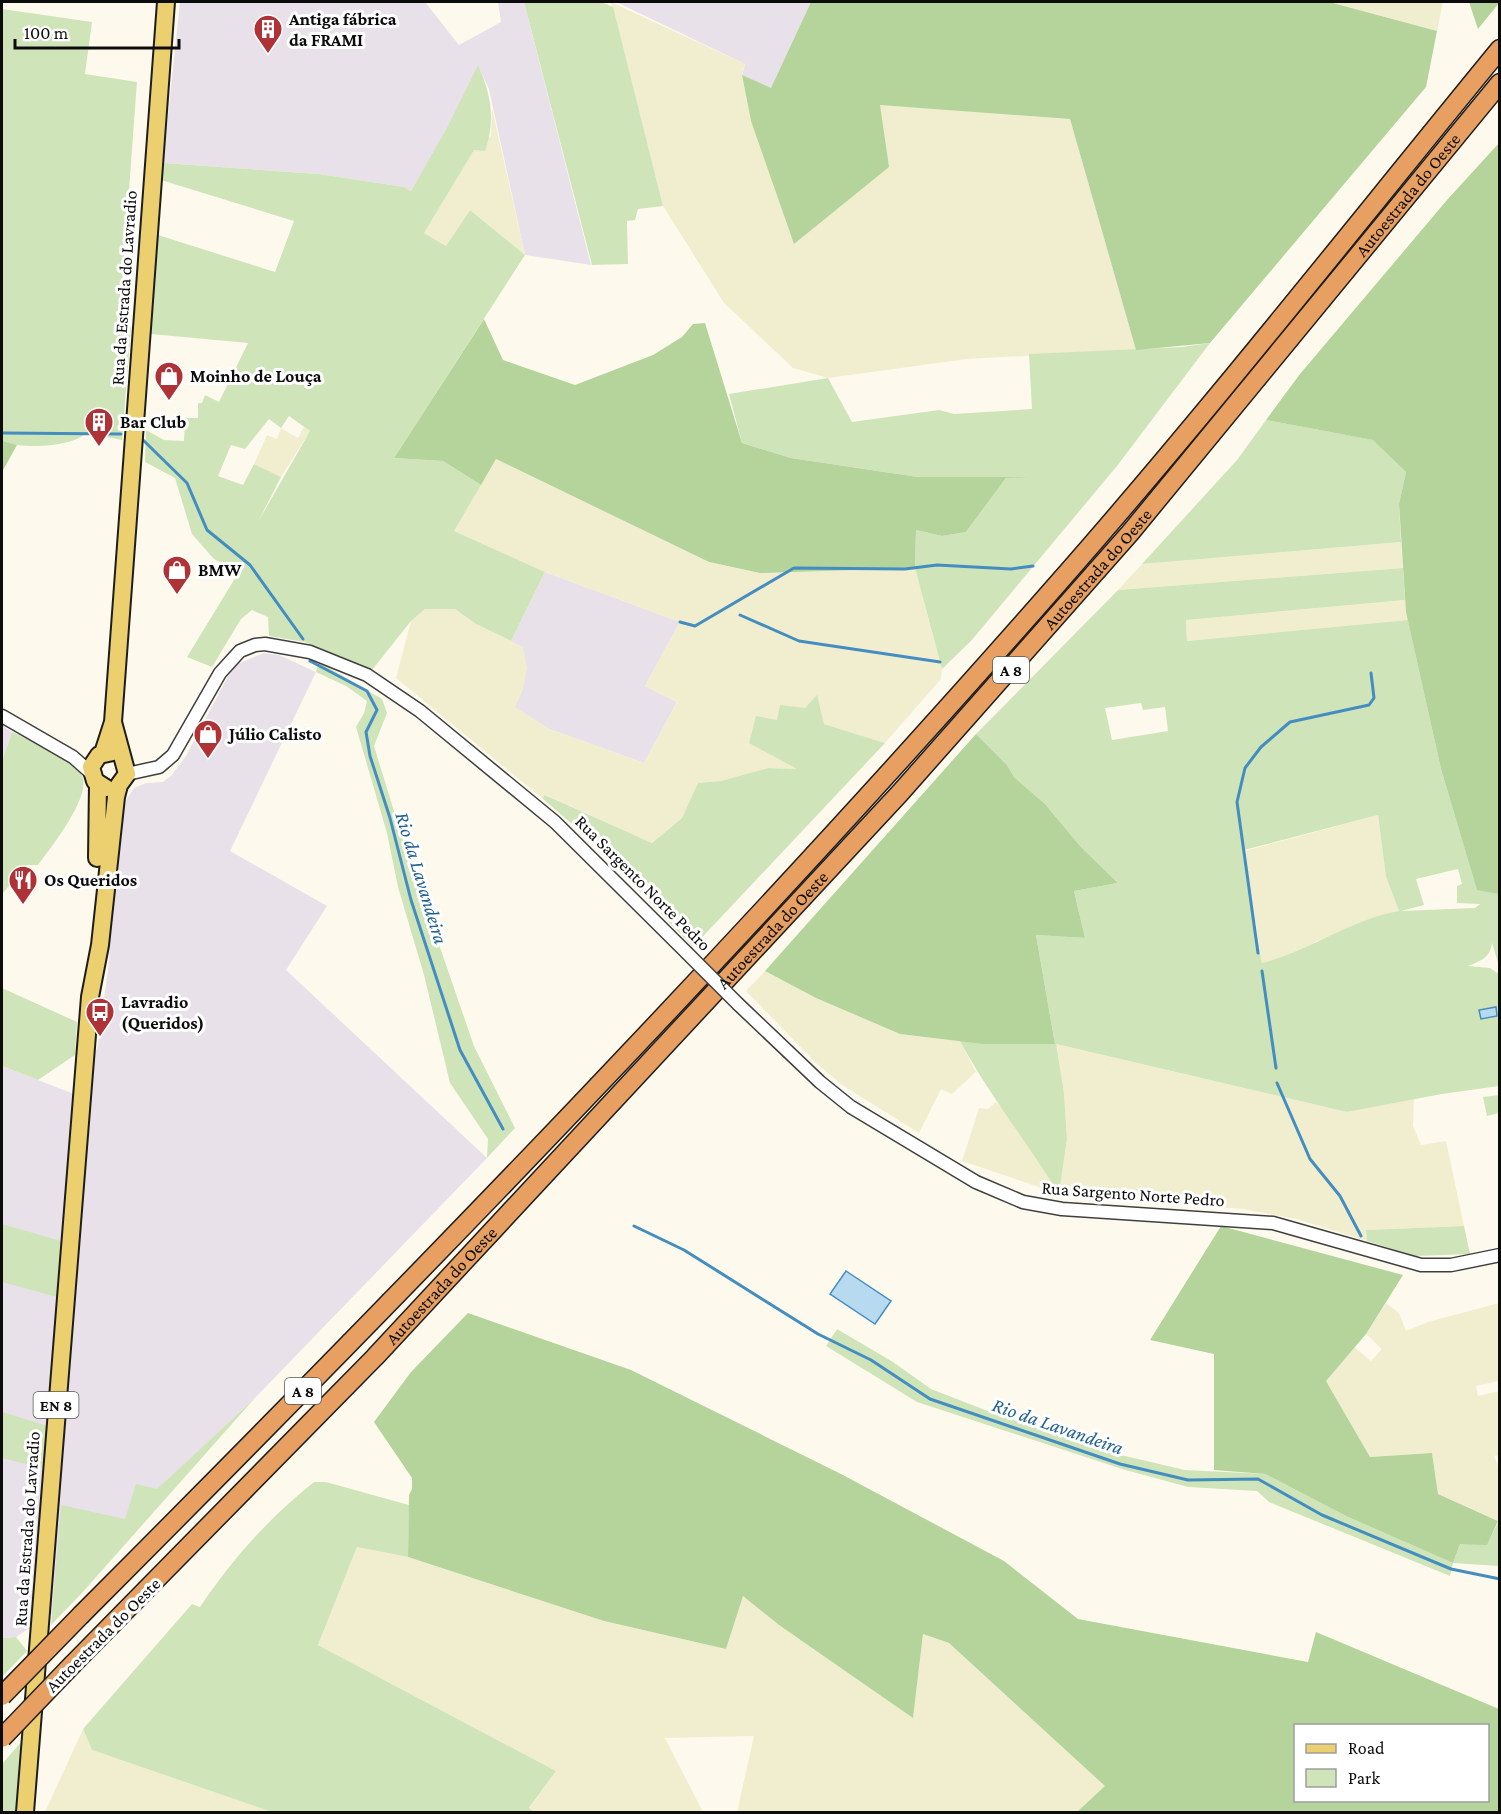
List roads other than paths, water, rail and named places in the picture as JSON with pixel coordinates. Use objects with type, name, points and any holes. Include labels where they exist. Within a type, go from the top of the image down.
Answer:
[{"type":"highway","name":"Autoestrada do Oeste","points":[[2,1696],[451,1243],[936,720],[1120,511],[1500,49]]},
{"type":"highway","name":"Autoestrada do Oeste","points":[[2,1738],[375,1357],[900,793],[1130,533],[1500,83]]},
{"type":"main road","name":"Rua da Estrada do Lavradio","points":[[102,869],[97,767],[113,722],[166,2]]},
{"type":"main road","name":"Rua da Estrada do Lavradio","points":[[25,1812],[90,997],[90,945],[102,869],[123,769],[113,722]]},
{"type":"main road","points":[[109,752],[123,769],[108,788],[97,767],[109,752]]},
{"type":"street","name":"Rua Sargento Norte Pedro","points":[[123,769],[152,769],[172,755],[220,673],[240,651],[266,644],[294,648],[330,659],[382,683],[535,804],[574,839],[738,1004],[820,1082],[858,1112],[976,1182],[1023,1202],[1055,1208],[1273,1223],[1421,1265],[1451,1265],[1500,1255]]},
{"type":"street","points":[[2,716],[73,757],[97,767]]},
{"type":"water","points":[[1496,1007],[1497,1016],[1481,1019],[1479,1010]]},
{"type":"water","points":[[846,1271],[891,1301],[875,1324],[830,1294]]},
{"type":"waterway","name":"Rio da Lavandeira","points":[[2,433],[121,434]]},
{"type":"waterway","name":"Rio da Lavandeira","points":[[143,440],[187,483],[207,530],[250,565],[303,639]]},
{"type":"waterway","points":[[680,622],[695,626],[794,568],[905,569],[937,565],[1011,569],[1033,566]]},
{"type":"waterway","points":[[740,615],[799,641],[940,662]]},
{"type":"waterway","name":"Rio da Lavandeira","points":[[310,661],[367,691],[377,710],[366,732],[370,756],[390,818],[411,900],[460,1050],[503,1129]]},
{"type":"waterway","points":[[1258,953],[1237,802],[1245,768],[1261,747],[1290,722],[1369,705],[1374,698],[1371,673]]},
{"type":"waterway","points":[[1262,971],[1276,1068]]},
{"type":"waterway","points":[[1277,1083],[1310,1159],[1340,1196],[1361,1236]]},
{"type":"waterway","name":"Rio da Lavandeira","points":[[634,1226],[684,1250],[818,1334],[871,1360],[930,1399],[1120,1464],[1188,1480],[1258,1479],[1322,1515],[1451,1569],[1500,1579]]},
{"type":"place","name":"Antiga fábrica da FRAMI","points":[[268,54]]},
{"type":"place","name":"Moinho de Louça","points":[[169,402]]},
{"type":"place","name":"Bar Club","points":[[99,448]]},
{"type":"place","name":"BMW","points":[[177,596]]},
{"type":"place","name":"Júlio Calisto","points":[[208,760]]},
{"type":"place","name":"Os Queridos","points":[[23,906]]},
{"type":"place","name":"Lavradio (Queridos)","points":[[100,1038]]}]
